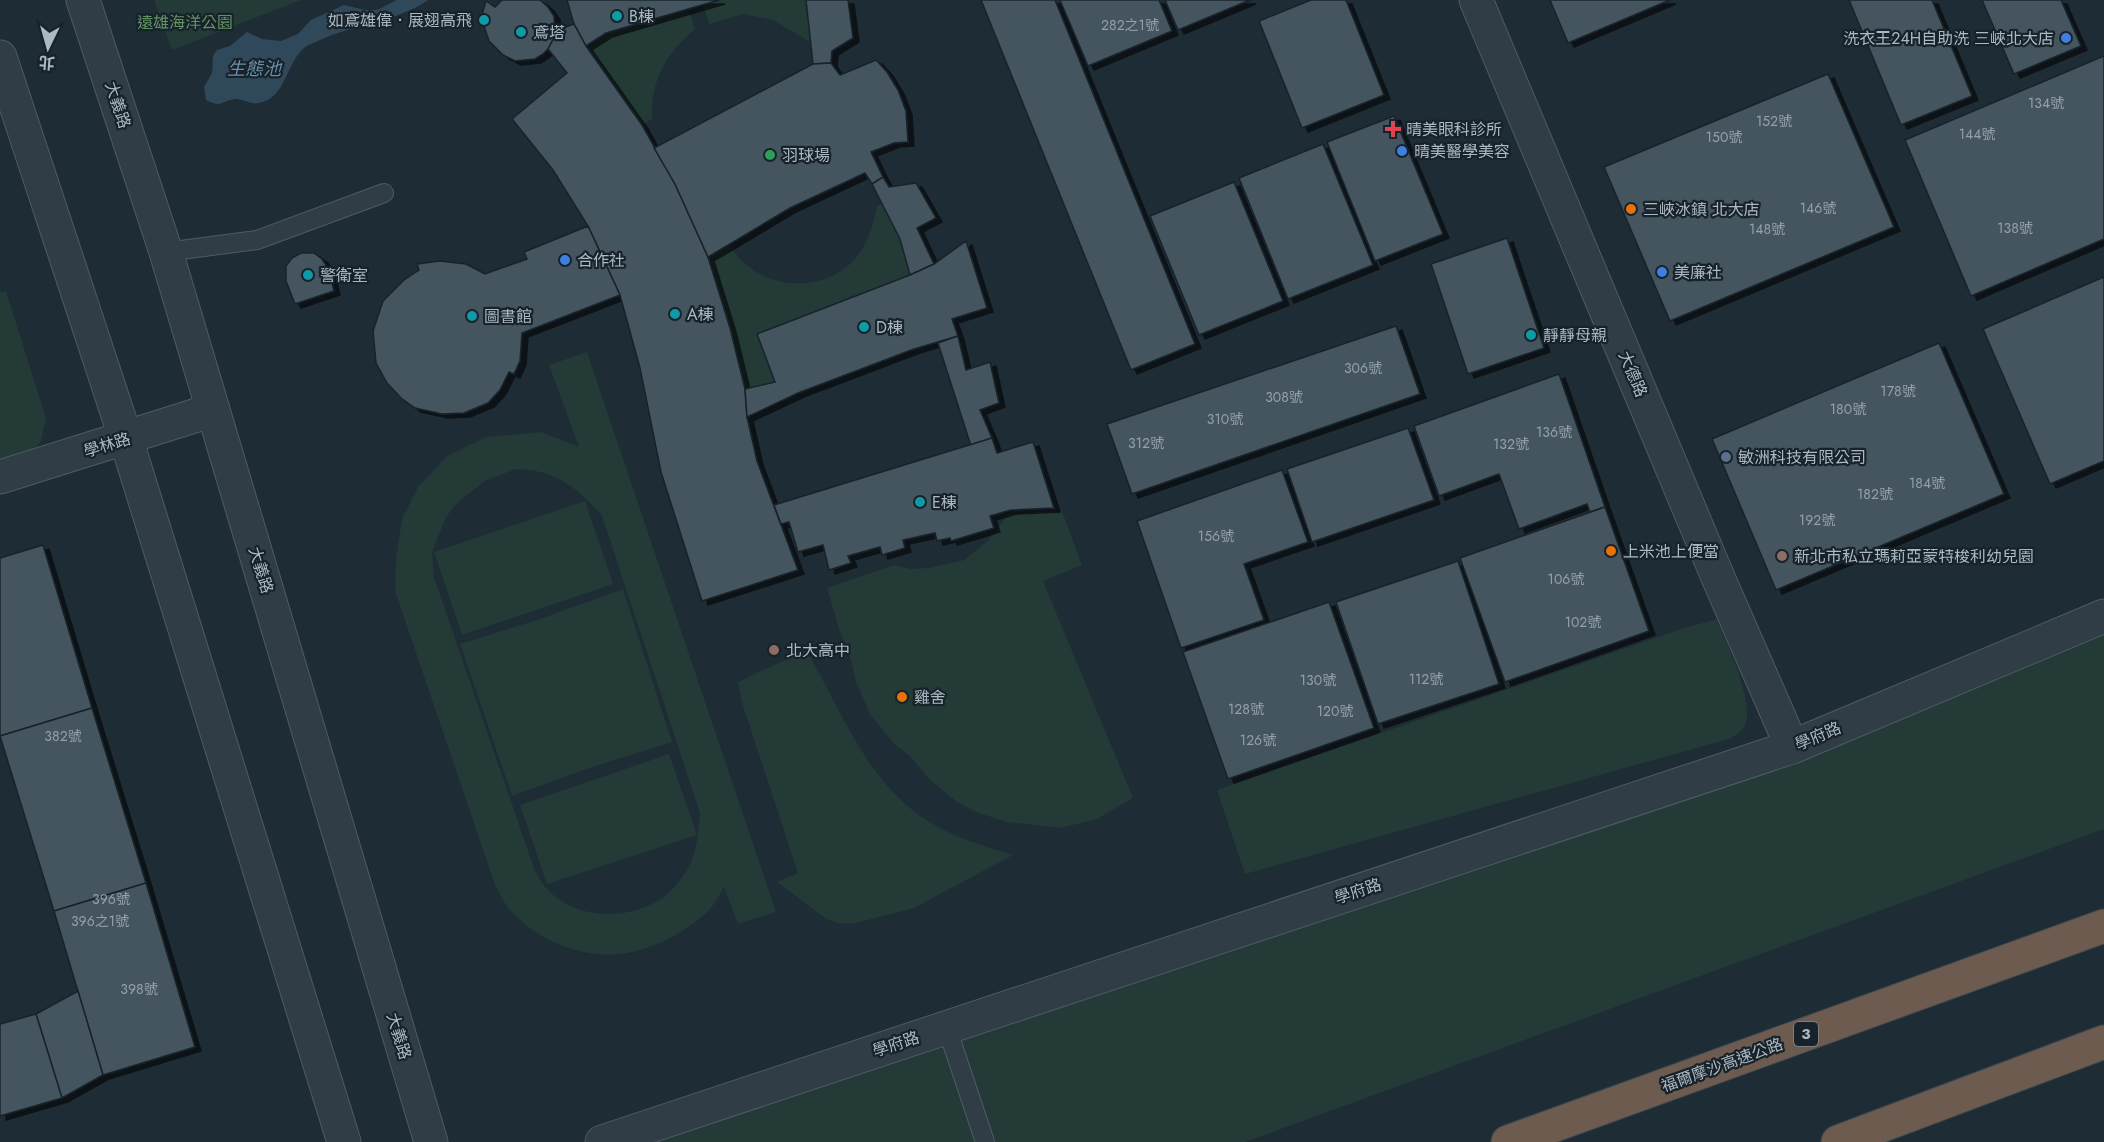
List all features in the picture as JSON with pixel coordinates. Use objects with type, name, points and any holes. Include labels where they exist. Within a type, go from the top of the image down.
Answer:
[{"type":"highway","name":"福爾摩沙高速公路","points":[[1508,1142],[2104,926]]},
{"type":"highway","points":[[1838,1142],[2104,1042]]},
{"type":"street","name":"大義路","points":[[83,0],[166,252],[431,1142]]},
{"type":"street","name":"大德路","points":[[1476,0],[1792,747]]},
{"type":"street","points":[[0,57],[126,439],[344,1142]]},
{"type":"street","name":"學林路","points":[[0,477],[213,410]]},
{"type":"street","name":"學府路","points":[[602,1142],[1792,747],[2104,616]]},
{"type":"lane","points":[[166,252],[257,240],[384,193]]},
{"type":"lane","points":[[947,1028],[985,1142]]},
{"type":"green space","name":"遠雄海洋公園","points":[[154,0],[301,0],[172,50]]},
{"type":"green space","points":[[719,0],[806,0],[810,42],[773,20],[743,14],[709,24],[703,5]]},
{"type":"green space","points":[[689,9],[695,29],[676,48],[662,68],[654,92],[652,119],[642,125],[586,46],[606,33]]},
{"type":"green space","points":[[882,204],[900,239],[910,275],[757,334],[775,382],[745,389],[730,328],[708,257],[729,244],[753,269],[768,277],[784,282],[818,281],[835,274],[856,258],[868,237],[877,206]]},
{"type":"green space","points":[[6,291],[46,418],[41,441],[35,448],[21,458],[0,464],[0,293]]},
{"type":"green space","points":[[587,352],[776,912],[738,924],[724,887],[709,910],[688,927],[655,945],[620,954],[589,953],[557,944],[516,917],[505,903],[495,885],[395,591],[396,560],[402,519],[418,487],[447,456],[486,437],[541,432],[579,447],[549,365]],"holes":[[[516,469],[537,471],[558,479],[582,495],[602,516],[700,813],[698,835],[690,864],[674,887],[646,907],[616,914],[586,911],[559,900],[543,884],[535,871],[434,577],[432,552],[446,517],[458,502],[485,481]]]},
{"type":"green space","points":[[585,501],[613,584],[462,635],[434,552]]},
{"type":"green space","points":[[1062,511],[1082,565],[1043,581],[1133,798],[1097,819],[1061,828],[1006,822],[976,812],[957,802],[930,780],[910,756],[894,744],[870,714],[856,682],[827,588],[894,565],[911,569],[928,568],[964,560],[989,540],[1008,514]]},
{"type":"green space","points":[[623,589],[672,742],[589,768],[512,796],[460,644],[540,619]]},
{"type":"green space","points":[[2104,616],[2104,829],[1245,1142],[602,1142],[1792,747]]},
{"type":"green space","points":[[1717,619],[1739,674],[1747,704],[1744,727],[1729,739],[1245,874],[1217,790],[1681,629]]},
{"type":"green space","points":[[806,650],[857,743],[872,766],[906,805],[948,832],[1013,855],[914,908],[856,923],[838,923],[826,919],[777,882],[798,873],[743,706],[738,682]]},
{"type":"green space","points":[[669,754],[697,835],[547,884],[520,805]]},
{"type":"water","name":"生態池","points":[[397,0],[428,0],[403,13],[334,35],[306,47],[298,55],[275,95],[268,100],[250,103],[236,99],[215,104],[206,100],[204,87],[212,73],[213,56],[217,50],[230,46],[247,32],[262,39],[281,41],[298,34],[311,20],[344,5],[377,10]]},
{"type":"building","name":"鳶塔","points":[[502,0],[540,0],[548,7],[554,16],[555,36],[543,54],[535,59],[515,61],[503,55],[489,41],[484,26],[483,11],[486,1],[495,7]]},
{"type":"building","name":"B棟","points":[[567,0],[719,0],[606,33],[586,46],[574,24]]},
{"type":"building","points":[[806,0],[848,0],[853,38],[832,51],[831,63],[813,64]]},
{"type":"building","points":[[981,0],[1055,0],[1195,344],[1131,370]]},
{"type":"building","points":[[1060,0],[1159,0],[1172,31],[1088,66]]},
{"type":"building","points":[[1165,0],[1250,0],[1178,30]]},
{"type":"building","points":[[1311,0],[1346,0],[1384,95],[1302,128],[1259,21]]},
{"type":"building","points":[[1550,0],[1670,0],[1568,43]]},
{"type":"building","points":[[1849,0],[1932,0],[1972,96],[1901,125]]},
{"type":"building","points":[[1982,0],[2061,0],[2081,46],[2014,74]]},
{"type":"building","name":"A棟","points":[[555,23],[560,29],[574,24],[586,46],[642,125],[675,184],[708,257],[730,328],[745,389],[747,417],[757,461],[798,570],[702,601],[661,472],[640,368],[620,295],[588,226],[553,170],[512,119],[567,73],[548,49],[555,36]]},
{"type":"building","points":[[2104,56],[2104,239],[1971,296],[1905,140]]},
{"type":"building","points":[[876,60],[898,90],[906,111],[908,142],[894,143],[871,152],[883,177],[872,184],[865,173],[790,208],[708,257],[675,184],[654,148],[813,64],[831,63],[840,75]]},
{"type":"building","points":[[1828,74],[1894,227],[1670,321],[1604,167]]},
{"type":"building","points":[[1394,116],[1443,234],[1375,261],[1327,142]]},
{"type":"building","points":[[1323,144],[1373,265],[1288,299],[1239,178]]},
{"type":"building","points":[[883,177],[889,187],[916,183],[936,218],[917,228],[934,264],[910,275],[900,239],[872,184]]},
{"type":"building","points":[[1234,182],[1283,301],[1199,335],[1150,216]]},
{"type":"building","name":"圖書館","points":[[588,226],[620,295],[522,333],[520,361],[514,374],[509,372],[500,390],[488,403],[464,413],[442,414],[415,408],[401,398],[387,383],[376,363],[373,331],[383,301],[404,280],[419,270],[417,264],[440,261],[466,264],[485,274],[527,259],[524,252]]},
{"type":"building","points":[[1507,238],[1544,348],[1468,374],[1431,264]]},
{"type":"building","name":"D棟","points":[[966,241],[987,308],[952,319],[958,336],[914,349],[798,393],[747,417],[745,389],[775,382],[757,334],[910,275],[934,264]]},
{"type":"building","name":"警衛室","points":[[301,253],[314,253],[322,259],[329,270],[334,291],[295,304],[286,281],[286,266],[292,258]]},
{"type":"building","points":[[2104,277],[2104,461],[2050,484],[1983,329]]},
{"type":"building","points":[[1396,326],[1420,394],[1132,494],[1107,424]]},
{"type":"building","points":[[958,336],[966,370],[990,362],[999,403],[980,410],[992,438],[971,446],[938,343]]},
{"type":"building","points":[[1939,343],[2004,494],[1776,590],[1712,439]]},
{"type":"building","points":[[1559,374],[1605,507],[1590,512],[1587,504],[1519,529],[1499,474],[1439,496],[1414,426]]},
{"type":"building","points":[[1408,428],[1434,500],[1312,542],[1287,469]]},
{"type":"building","name":"E棟","points":[[992,438],[997,453],[1033,442],[1054,508],[1011,510],[990,516],[994,528],[951,541],[950,538],[937,541],[935,533],[903,540],[905,548],[882,555],[880,547],[848,556],[851,563],[829,570],[823,545],[798,552],[789,522],[781,524],[774,505]]},
{"type":"building","points":[[1282,470],[1308,542],[1244,564],[1264,620],[1181,648],[1137,521]]},
{"type":"building","points":[[1605,507],[1649,631],[1505,682],[1460,558]]},
{"type":"building","points":[[43,545],[92,708],[0,736],[0,558]]},
{"type":"building","points":[[1458,561],[1499,684],[1378,724],[1336,602]]},
{"type":"building","points":[[1329,602],[1374,728],[1228,779],[1183,652]]},
{"type":"building","points":[[92,708],[146,883],[54,911],[0,736]]},
{"type":"building","points":[[146,883],[195,1047],[103,1075],[54,911]]},
{"type":"building","points":[[78,991],[103,1075],[62,1098],[36,1014]]},
{"type":"building","points":[[36,1014],[62,1098],[0,1116],[0,1024]]},
{"type":"place","name":"B棟","points":[[617,16]]},
{"type":"place","name":"如鳶雄偉．展翅高飛","points":[[484,20]]},
{"type":"place","name":"鳶塔","points":[[521,32]]},
{"type":"place","name":"洗衣王24H自助洗 三峽北大店","points":[[2066,38]]},
{"type":"place","name":"晴美眼科診所","points":[[1393,129]]},
{"type":"place","name":"晴美醫學美容","points":[[1402,151]]},
{"type":"place","name":"羽球場","points":[[770,155]]},
{"type":"place","name":"三峽冰鎮 北大店","points":[[1631,209]]},
{"type":"place","name":"合作社","points":[[565,260]]},
{"type":"place","name":"美廉社","points":[[1662,272]]},
{"type":"place","name":"警衛室","points":[[308,275]]},
{"type":"place","name":"A棟","points":[[675,314]]},
{"type":"place","name":"圖書館","points":[[472,316]]},
{"type":"place","name":"D棟","points":[[864,327]]},
{"type":"place","name":"靜靜母親","points":[[1531,335]]},
{"type":"place","name":"敏洲科技有限公司","points":[[1726,457]]},
{"type":"place","name":"E棟","points":[[920,502]]},
{"type":"place","name":"上米池上便當","points":[[1611,551]]},
{"type":"place","name":"新北市私立瑪莉亞蒙特梭利幼兒園","points":[[1782,556]]},
{"type":"place","name":"北大高中","points":[[774,650]]},
{"type":"place","name":"雞舍","points":[[902,697]]}]
